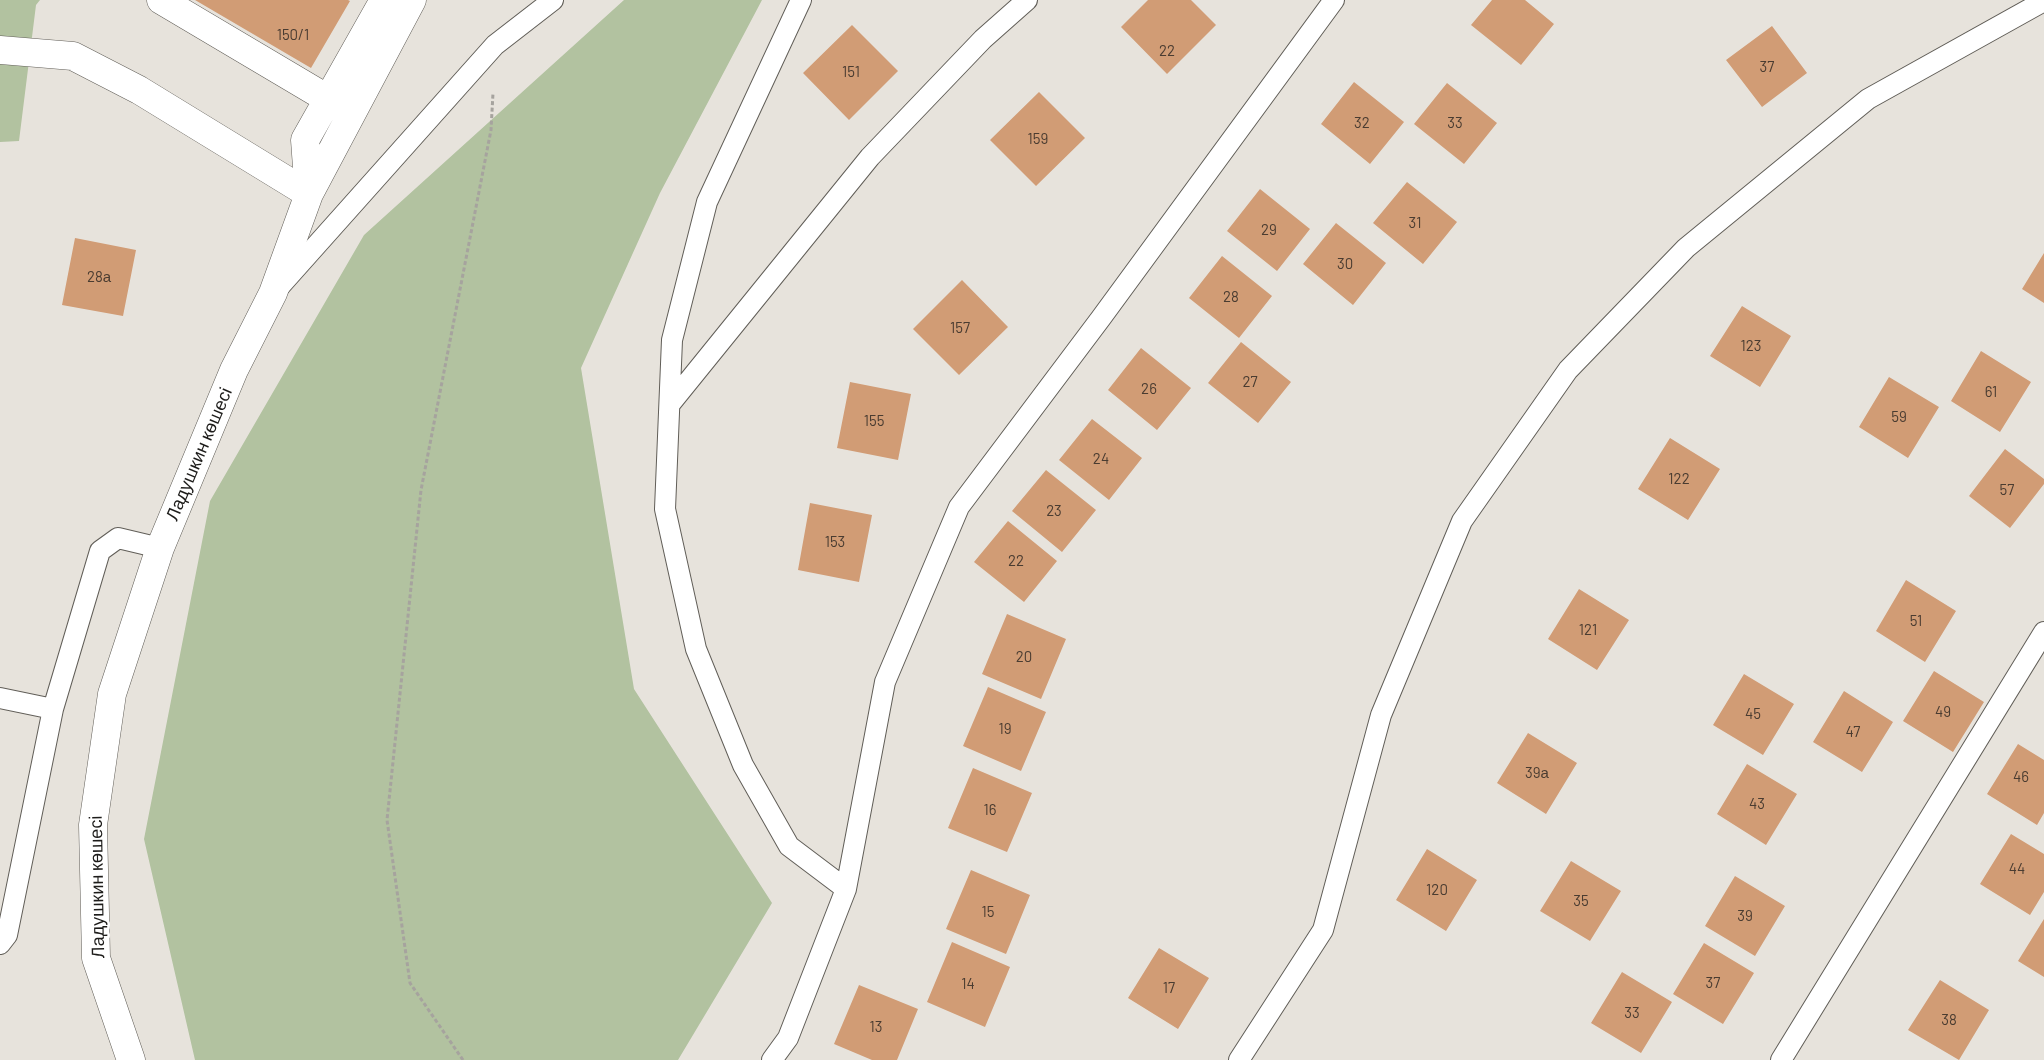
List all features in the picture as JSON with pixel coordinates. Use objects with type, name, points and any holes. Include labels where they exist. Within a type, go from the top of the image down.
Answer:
[{"type":"street","points":[[161,0],[328,99]]},
{"type":"street","points":[[309,194],[305,140],[384,0]]},
{"type":"street","name":"Ладушкин көшесі","points":[[130,1060],[96,958],[93,826],[112,694],[160,548],[234,370],[273,293],[309,194],[412,0]]},
{"type":"street","points":[[0,50],[73,56],[138,90],[309,194]]},
{"type":"lane","points":[[273,293],[495,45],[553,0]]},
{"type":"lane","points":[[801,0],[707,202],[672,340],[665,509],[696,649],[743,764],[789,846],[846,889]]},
{"type":"lane","points":[[670,404],[870,157],[983,39],[1027,0]]},
{"type":"lane","points":[[772,1060],[788,1038],[846,889],[885,682],[958,507],[1334,0]]},
{"type":"lane","points":[[1239,1060],[1323,930],[1381,715],[1462,521],[1568,370],[1686,248],[1868,99],[2044,1]]},
{"type":"lane","points":[[0,944],[7,936],[53,709],[100,552],[118,538],[160,548]]},
{"type":"lane","points":[[1781,1060],[2044,632]]},
{"type":"lane","points":[[0,698],[53,709]]},
{"type":"path","points":[[463,1060],[410,984],[387,820],[421,490],[490,130],[495,45]]},
{"type":"green space","points":[[0,0],[40,0],[36,5],[19,141],[0,142]]},
{"type":"green space","points":[[624,0],[762,0],[660,193],[581,368],[634,689],[772,903],[678,1060],[195,1060],[144,839],[210,501],[364,235]]},
{"type":"building","points":[[195,0],[348,0],[350,1],[311,68]]},
{"type":"building","points":[[1148,0],[1191,0],[1216,25],[1167,74],[1121,27]]},
{"type":"building","points":[[1492,0],[1525,0],[1554,24],[1521,65],[1471,25]]},
{"type":"building","points":[[852,25],[898,71],[849,120],[803,73]]},
{"type":"building","points":[[1772,26],[1807,73],[1762,107],[1726,60]]},
{"type":"building","points":[[1354,82],[1404,122],[1370,164],[1321,124]]},
{"type":"building","points":[[1447,83],[1497,123],[1464,164],[1414,124]]},
{"type":"building","points":[[1039,92],[1085,138],[1036,186],[990,140]]},
{"type":"building","points":[[1407,182],[1457,222],[1423,264],[1373,223]]},
{"type":"building","points":[[1260,189],[1310,229],[1277,271],[1227,231]]},
{"type":"building","points":[[1336,223],[1386,263],[1353,305],[1303,264]]},
{"type":"building","points":[[75,238],[136,250],[123,316],[62,305]]},
{"type":"building","points":[[2044,253],[2044,303],[2022,289]]},
{"type":"building","points":[[1222,256],[1272,296],[1239,338],[1189,298]]},
{"type":"building","points":[[962,280],[1008,327],[959,375],[913,329]]},
{"type":"building","points":[[1742,306],[1791,336],[1760,387],[1710,356]]},
{"type":"building","points":[[1241,342],[1291,382],[1258,423],[1208,383]]},
{"type":"building","points":[[1141,348],[1191,388],[1157,430],[1108,390]]},
{"type":"building","points":[[1981,351],[2031,382],[2000,432],[1951,401]]},
{"type":"building","points":[[1889,377],[1939,407],[1908,458],[1859,427]]},
{"type":"building","points":[[850,382],[911,394],[898,460],[837,448]]},
{"type":"building","points":[[1092,419],[1142,458],[1109,500],[1059,460]]},
{"type":"building","points":[[1670,438],[1720,469],[1688,520],[1638,489]]},
{"type":"building","points":[[2005,449],[2044,479],[2044,484],[2010,528],[1969,496]]},
{"type":"building","points":[[1046,470],[1096,510],[1062,552],[1012,511]]},
{"type":"building","points":[[810,503],[872,515],[859,582],[798,570]]},
{"type":"building","points":[[1008,521],[1057,561],[1024,602],[974,562]]},
{"type":"building","points":[[1906,580],[1956,611],[1925,662],[1876,631]]},
{"type":"building","points":[[1579,589],[1629,620],[1597,670],[1548,639]]},
{"type":"building","points":[[1007,614],[1066,639],[1041,699],[982,674]]},
{"type":"building","points":[[1934,671],[1984,702],[1953,752],[1903,721]]},
{"type":"building","points":[[1744,674],[1794,704],[1763,755],[1713,725]]},
{"type":"building","points":[[988,687],[1046,712],[1021,771],[963,746]]},
{"type":"building","points":[[1844,691],[1893,722],[1862,772],[1813,742]]},
{"type":"building","points":[[1528,733],[1577,763],[1546,814],[1497,783]]},
{"type":"building","points":[[2018,744],[2044,760],[2044,813],[2037,825],[1987,794]]},
{"type":"building","points":[[1747,764],[1797,794],[1766,845],[1717,814]]},
{"type":"building","points":[[973,768],[1032,793],[1007,852],[948,828]]},
{"type":"building","points":[[2011,834],[2044,854],[2044,892],[2030,915],[1980,884]]},
{"type":"building","points":[[1427,849],[1477,880],[1446,931],[1396,900]]},
{"type":"building","points":[[1571,861],[1621,891],[1590,941],[1540,911]]},
{"type":"building","points":[[971,870],[1030,895],[1006,954],[946,929]]},
{"type":"building","points":[[1735,876],[1785,906],[1755,956],[1705,926]]},
{"type":"building","points":[[2044,919],[2044,977],[2018,961]]},
{"type":"building","points":[[952,942],[1010,967],[985,1027],[927,1002]]},
{"type":"building","points":[[1704,943],[1754,973],[1723,1024],[1673,994]]},
{"type":"building","points":[[1159,948],[1209,978],[1178,1029],[1128,998]]},
{"type":"building","points":[[1622,972],[1672,1002],[1641,1053],[1591,1023]]},
{"type":"building","points":[[1940,980],[1989,1010],[1959,1060],[1908,1030]]},
{"type":"building","points":[[859,985],[918,1009],[897,1060],[872,1060],[834,1044]]}]
